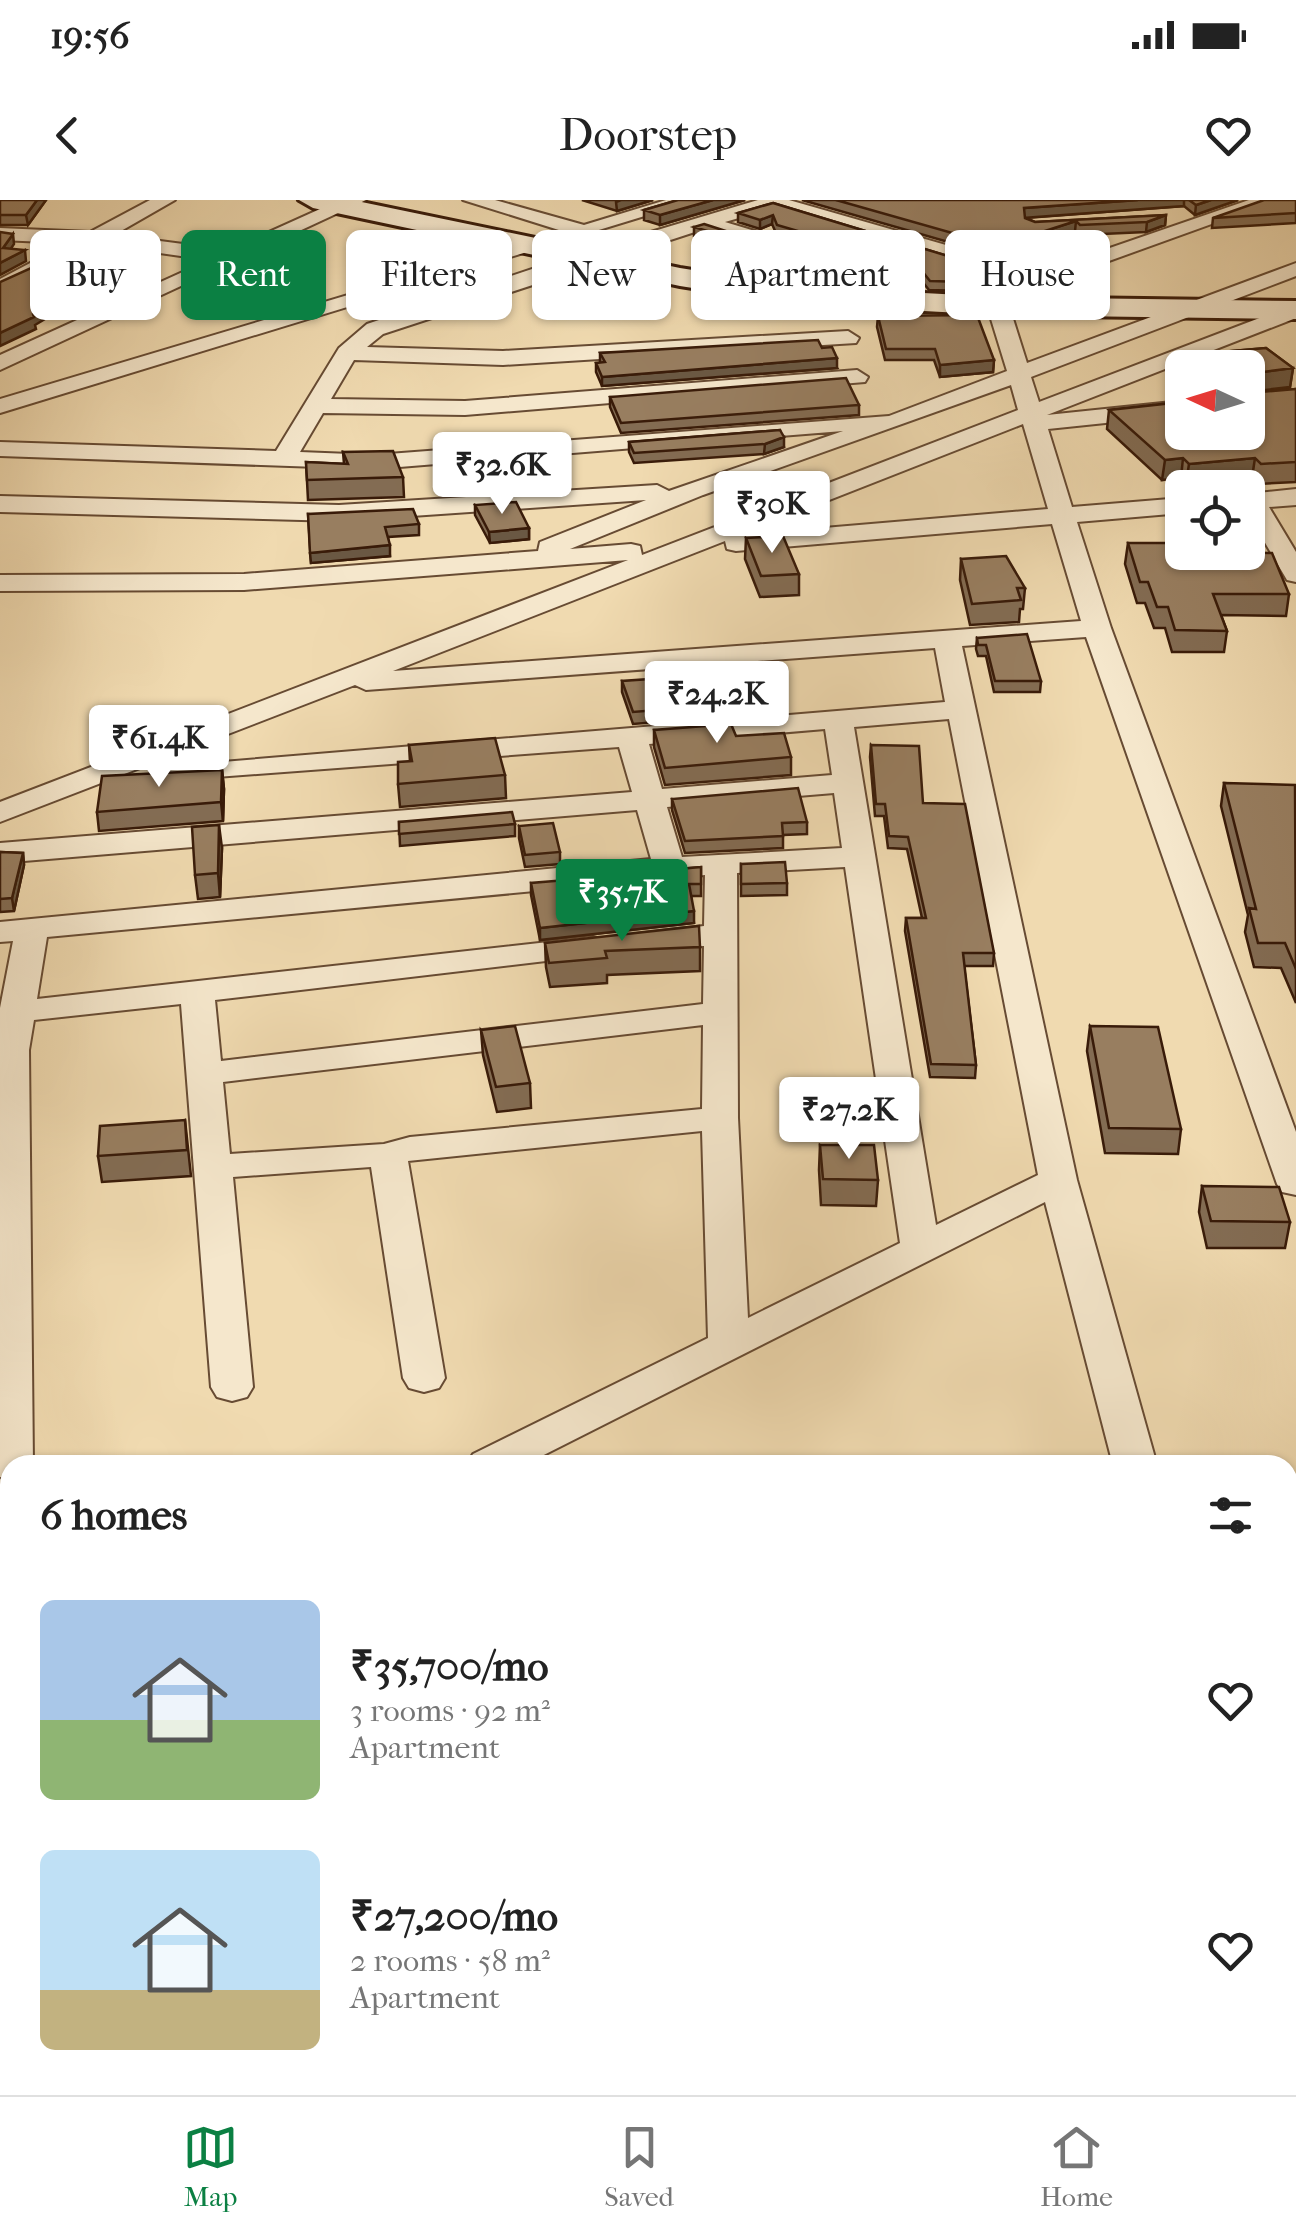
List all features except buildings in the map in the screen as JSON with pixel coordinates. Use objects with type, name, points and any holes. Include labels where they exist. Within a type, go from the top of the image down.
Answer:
[{"type":"main road","points":[[313,200],[350,203],[532,245]]},
{"type":"main road","points":[[1110,308],[1296,310]]},
{"type":"street","points":[[109,230],[165,200]]},
{"type":"street","points":[[472,200],[548,230]]},
{"type":"street","points":[[1146,218],[1268,200]]},
{"type":"street","points":[[615,230],[680,201],[704,222],[731,230]]},
{"type":"street","points":[[660,230],[776,201],[945,251]]},
{"type":"street","points":[[292,230],[350,203]]},
{"type":"street","points":[[1110,248],[1185,215]]},
{"type":"street","points":[[0,234],[30,235]]},
{"type":"street","points":[[0,406],[532,245]]},
{"type":"street","points":[[284,459],[347,354],[388,323],[532,265]]},
{"type":"street","points":[[512,563],[694,490],[1296,269]]},
{"type":"street","points":[[0,287],[30,271]]},
{"type":"street","points":[[0,363],[181,281]]},
{"type":"street","points":[[0,814],[676,548],[1031,419],[1296,310]]},
{"type":"street","points":[[849,320],[848,338],[856,376],[885,422]]},
{"type":"street","points":[[1002,320],[1058,514],[1296,1184]]},
{"type":"street","points":[[347,354],[480,358],[848,338]]},
{"type":"street","points":[[317,406],[465,408],[856,376]]},
{"type":"street","points":[[1031,419],[1165,409]]},
{"type":"street","points":[[0,448],[374,462],[885,422]]},
{"type":"street","points":[[0,504],[339,513],[694,490]]},
{"type":"street","points":[[1265,499],[1296,497]]},
{"type":"street","points":[[0,582],[244,582],[512,563],[1165,506]]},
{"type":"street","points":[[1265,524],[1296,574]]},
{"type":"street","points":[[329,684],[1097,628]]},
{"type":"street","points":[[947,639],[1058,1180],[1132,1455]]},
{"type":"street","points":[[82,783],[962,709]]},
{"type":"street","points":[[838,720],[920,1247]]},
{"type":"street","points":[[631,736],[669,868]]},
{"type":"street","points":[[0,853],[848,782]]},
{"type":"street","points":[[10,1455],[4,1272],[16,931],[669,868],[861,856]]},
{"type":"street","points":[[721,864],[720,1118],[729,1342]]},
{"type":"street","points":[[15,1012],[720,934]]},
{"type":"street","points":[[197,990],[232,1387]]},
{"type":"street","points":[[203,1074],[720,1012]]},
{"type":"street","points":[[210,1166],[388,1155],[410,1148],[720,1118]]},
{"type":"street","points":[[388,1155],[424,1378]]},
{"type":"street","points":[[508,1455],[1058,1180]]}]
